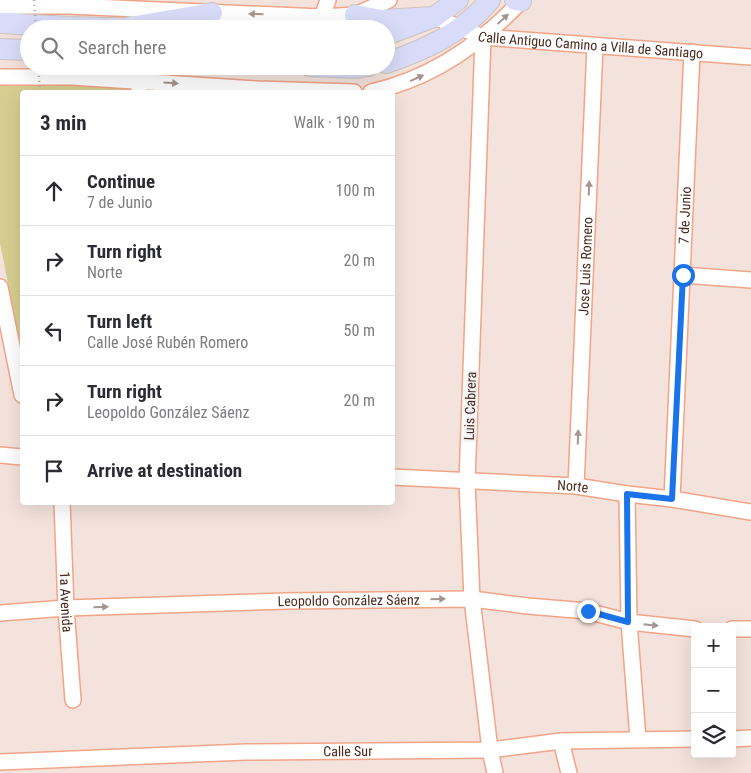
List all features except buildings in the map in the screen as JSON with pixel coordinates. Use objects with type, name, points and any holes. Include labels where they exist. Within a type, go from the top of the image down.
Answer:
[{"type":"main road","points":[[395,31],[434,16],[458,0]]},
{"type":"main road","points":[[395,60],[429,47],[460,28],[477,16],[490,0]]},
{"type":"main road","points":[[163,20],[211,6]]},
{"type":"main road","points":[[355,15],[381,20],[434,16]]},
{"type":"main road","points":[[0,22],[20,23]]},
{"type":"main road","points":[[0,49],[20,50]]},
{"type":"street","points":[[322,17],[328,0]]},
{"type":"street","points":[[0,6],[211,6],[322,17],[355,15],[389,0]]},
{"type":"street","points":[[382,90],[426,74],[455,58],[483,37],[519,0]]},
{"type":"street","name":"Calle Antiguo Camino a Villa de Santiago","points":[[434,16],[483,37],[751,57]]},
{"type":"street","name":"Luis Cabrera","points":[[483,37],[467,482],[472,599],[490,750],[495,773]]},
{"type":"street","name":"Jose Luis Romero","points":[[576,486],[595,46]]},
{"type":"street","name":"7 de Junio","points":[[672,499],[692,52]]},
{"type":"street","points":[[0,77],[72,77],[140,80],[246,90]]},
{"type":"street","points":[[683,275],[751,280]]},
{"type":"street","points":[[0,287],[20,385]]},
{"type":"street","points":[[0,455],[20,457]]},
{"type":"street","name":"Norte","points":[[395,477],[576,486],[751,512]]},
{"type":"street","points":[[627,494],[628,622],[638,739]]},
{"type":"street","name":"1a Avenida","points":[[62,505],[66,608],[73,700]]},
{"type":"street","name":"Leopoldo González Sáenz","points":[[0,613],[66,608],[286,601],[472,599],[588,611],[628,622],[691,629]]},
{"type":"street","points":[[736,629],[751,629]]},
{"type":"street","points":[[736,738],[751,738]]},
{"type":"street","name":"Calle Sur","points":[[0,762],[246,752],[490,750],[561,742],[691,739]]},
{"type":"street","points":[[561,742],[569,773]]},
{"type":"path","points":[[34,0],[35,20]]},
{"type":"path","points":[[39,75],[40,90]]},
{"type":"shaded area","points":[[0,80],[128,83],[130,90],[20,90],[20,343],[0,243]]},
{"type":"route","points":[[588,611],[628,622],[627,494],[672,499],[683,275]]}]
